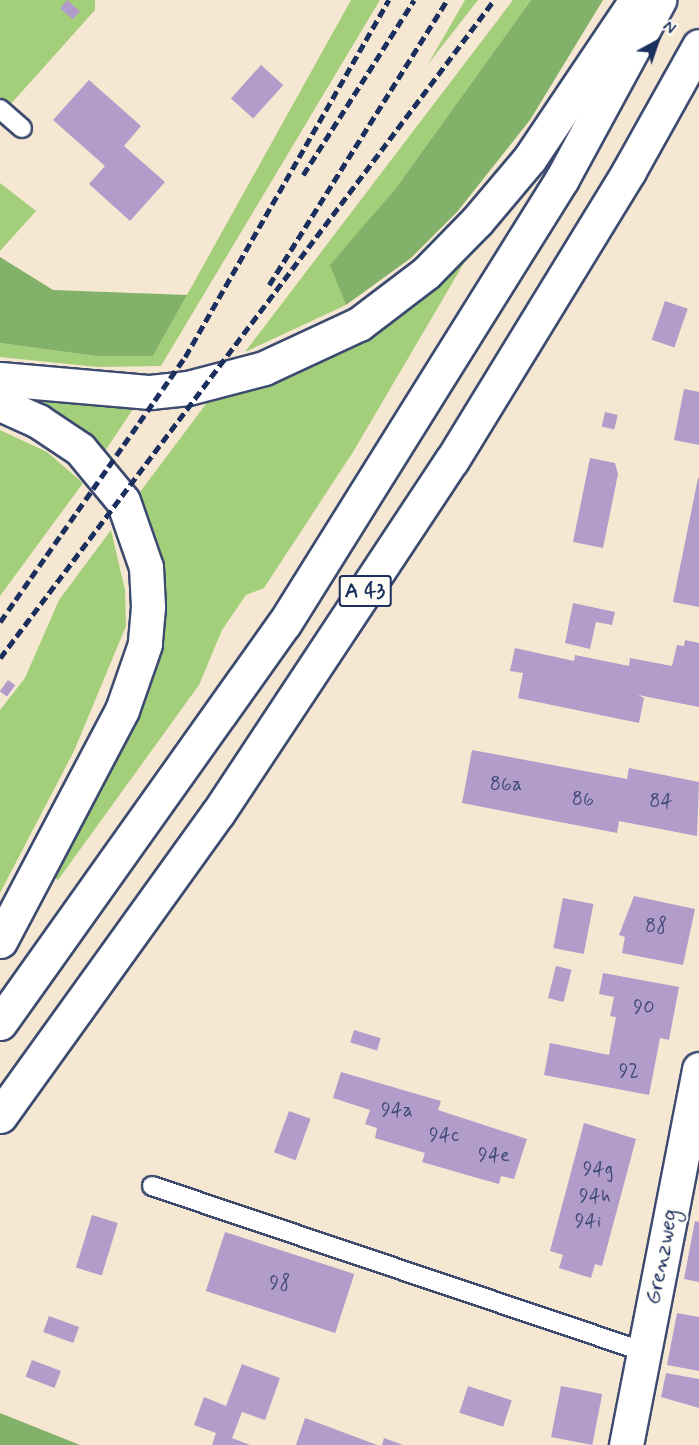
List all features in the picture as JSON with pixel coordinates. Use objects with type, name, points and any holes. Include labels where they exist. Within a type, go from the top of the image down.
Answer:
[{"type":"main road","points":[[0,379],[150,392],[188,388],[264,368],[359,324],[426,273],[477,221],[530,158],[636,0]]},
{"type":"main road","name":"A 43","points":[[0,1023],[284,624],[562,178],[659,0]]},
{"type":"main road","name":"A 43","points":[[0,1116],[218,813],[452,460],[629,171],[699,46]]},
{"type":"main road","points":[[0,404],[74,444],[123,501],[146,567],[148,608],[145,644],[122,710],[0,941]]},
{"type":"main road","name":"Grenzweg","points":[[626,1445],[699,1069]]},
{"type":"lane","points":[[0,109],[22,128]]},
{"type":"lane","points":[[152,1186],[645,1352]]},
{"type":"green space","points":[[0,0],[95,0],[95,10],[9,106],[0,108]]},
{"type":"green space","points":[[351,0],[380,0],[161,366],[98,367],[0,357],[0,343],[96,356],[153,356]]},
{"type":"green space","points":[[465,0],[478,0],[428,64]]},
{"type":"green space","points":[[513,0],[531,0],[396,188],[331,265],[346,305],[245,352]]},
{"type":"green space","points":[[531,0],[603,0],[530,120],[457,212],[411,258],[346,305],[330,265],[396,188]]},
{"type":"green space","points":[[0,183],[36,211],[0,251]]},
{"type":"green space","points":[[0,257],[53,290],[187,295],[153,356],[96,356],[0,343]]},
{"type":"green space","points":[[467,258],[353,452],[264,588],[246,595],[222,630],[199,685],[58,880],[54,877],[125,736],[157,549],[137,496],[209,400],[251,390],[338,353],[414,304]]},
{"type":"green space","points":[[34,398],[135,406],[105,451]]},
{"type":"green space","points":[[0,430],[47,452],[83,483],[0,596]]},
{"type":"green space","points":[[111,530],[125,590],[126,626],[74,751],[0,893],[0,710],[25,678],[59,600]]},
{"type":"green space","points":[[0,1413],[80,1445],[0,1445]]},
{"type":"building","points":[[67,0],[80,11],[73,19],[60,8]]},
{"type":"building","points":[[261,65],[283,85],[253,119],[231,98]]},
{"type":"building","points":[[89,80],[141,126],[124,146],[165,182],[130,221],[89,184],[105,166],[53,120]]},
{"type":"building","points":[[665,301],[688,309],[674,348],[652,340]]},
{"type":"building","points":[[684,389],[699,392],[699,445],[674,440]]},
{"type":"building","points":[[605,412],[618,415],[614,430],[602,427]]},
{"type":"building","points":[[590,458],[615,463],[618,474],[603,548],[573,542]]},
{"type":"building","points":[[699,478],[699,607],[673,602]]},
{"type":"building","points":[[573,603],[615,612],[612,625],[596,622],[590,649],[565,643]]},
{"type":"building","points":[[685,640],[699,643],[699,707],[638,695],[644,698],[639,723],[518,698],[523,673],[510,671],[515,648],[574,661],[575,655],[629,666],[630,658],[672,666],[677,645],[684,646]]},
{"type":"building","points":[[8,680],[15,685],[7,697],[0,691]]},
{"type":"building","points":[[472,750],[627,779],[629,768],[699,782],[697,836],[619,821],[617,833],[462,803]]},
{"type":"building","points":[[634,896],[695,909],[683,965],[622,953],[625,937],[619,935]]},
{"type":"building","points":[[563,898],[593,904],[584,954],[553,948]]},
{"type":"building","points":[[556,966],[572,970],[564,1002],[548,998]]},
{"type":"building","points":[[603,973],[679,987],[669,1040],[660,1038],[649,1095],[544,1075],[550,1043],[609,1055],[616,1017],[610,1016],[614,997],[599,994]]},
{"type":"building","points":[[354,1030],[381,1038],[377,1051],[350,1042]]},
{"type":"building","points":[[341,1072],[441,1101],[438,1110],[527,1139],[514,1179],[501,1176],[499,1184],[422,1162],[425,1153],[375,1138],[377,1128],[365,1124],[370,1110],[333,1098]]},
{"type":"building","points":[[289,1111],[311,1119],[296,1160],[274,1152]]},
{"type":"building","points":[[584,1123],[636,1139],[602,1266],[595,1264],[591,1278],[559,1268],[563,1255],[550,1251]]},
{"type":"building","points":[[92,1215],[118,1223],[102,1275],[76,1268]]},
{"type":"building","points":[[695,1221],[699,1222],[699,1282],[684,1279]]},
{"type":"building","points":[[225,1232],[354,1274],[335,1333],[206,1291]]},
{"type":"building","points":[[677,1313],[699,1317],[699,1371],[667,1365]]},
{"type":"building","points":[[49,1316],[79,1327],[73,1343],[43,1332]]},
{"type":"building","points":[[32,1360],[61,1371],[54,1388],[26,1377]]},
{"type":"building","points":[[242,1364],[280,1378],[265,1420],[242,1412],[232,1438],[250,1445],[212,1445],[216,1433],[194,1425],[204,1397],[226,1406]]},
{"type":"building","points":[[666,1373],[699,1379],[699,1408],[661,1397]]},
{"type":"building","points":[[468,1386],[512,1400],[503,1427],[459,1413]]},
{"type":"building","points":[[561,1386],[602,1394],[592,1445],[551,1437]]},
{"type":"building","points":[[305,1418],[377,1445],[296,1445]]},
{"type":"building","points":[[384,1438],[403,1445],[382,1445]]},
{"type":"railway","points":[[0,622],[185,357],[389,0]]},
{"type":"railway","points":[[303,175],[414,0]]},
{"type":"railway","points":[[269,285],[447,0]]},
{"type":"railway","points":[[0,658],[494,0]]}]
